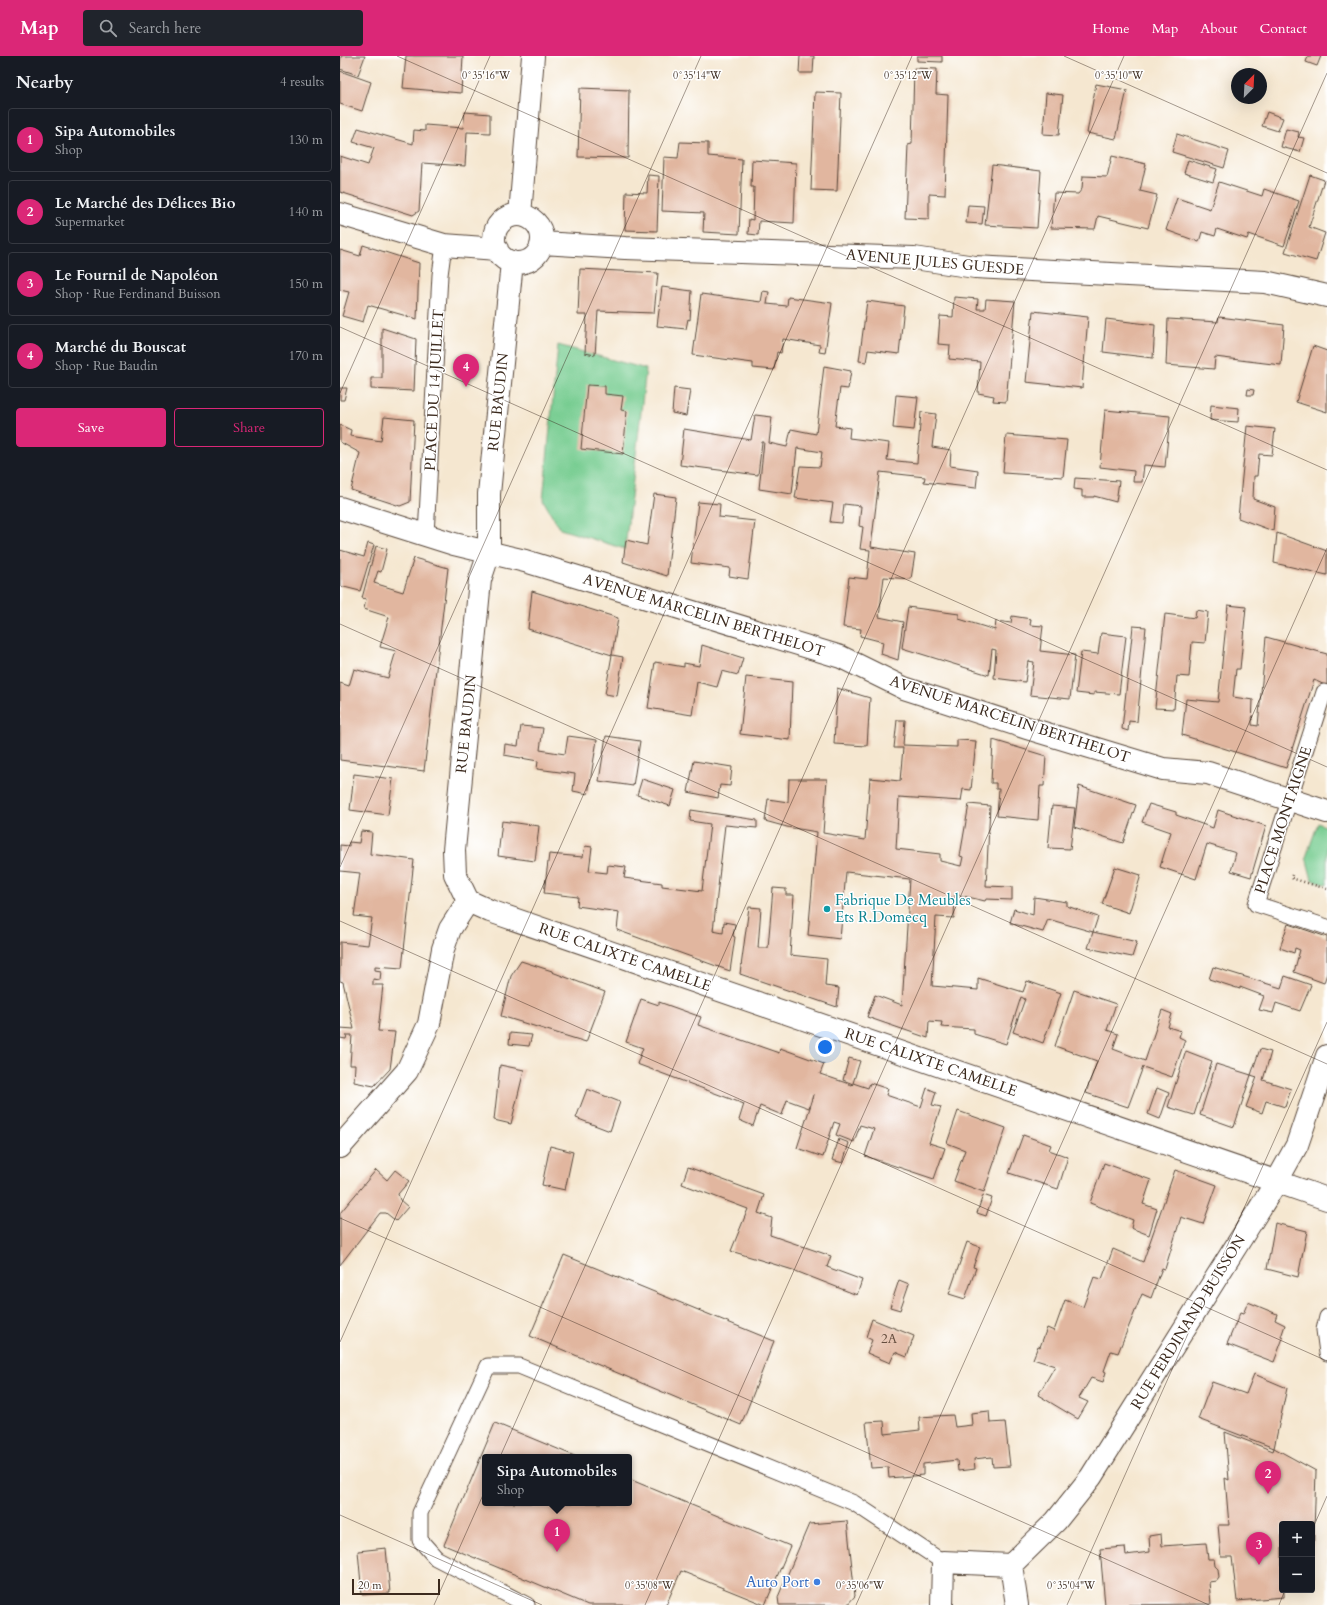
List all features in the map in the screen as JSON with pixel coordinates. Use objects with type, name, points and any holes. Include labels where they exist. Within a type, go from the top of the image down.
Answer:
[{"type":"street","points":[[520,215],[533,56]]},
{"type":"street","points":[[340,214],[444,246],[504,255],[520,263],[534,256],[542,243],[542,236],[537,224],[520,215],[504,219],[499,225],[494,241],[504,255]]},
{"type":"street","name":"AVENUE JULES GUESDE","points":[[542,243],[625,248],[914,258],[975,267],[1265,282],[1327,296]]},
{"type":"street","name":"RUE BAUDIN","points":[[468,901],[455,874],[454,850],[480,580],[489,553],[489,494],[504,255]]},
{"type":"street","name":"AVENUE MARCELIN BERTHELOT","points":[[340,508],[426,535],[533,564],[842,657],[904,688],[1042,732],[1163,769],[1208,773],[1327,812]]},
{"type":"street","points":[[342,1140],[407,1072],[428,1024],[443,949],[450,929],[468,901]]},
{"type":"street","name":"RUE CALIXTE CAMELLE","points":[[468,901],[513,919],[1327,1199]]},
{"type":"street","name":"RUE FERDINAND BUISSON","points":[[1011,1565],[1056,1521],[1091,1477],[1277,1181],[1297,1145],[1327,1056]]},
{"type":"street","points":[[942,1605],[943,1562],[1011,1565],[1017,1605]]},
{"type":"lane","name":"PLACE DU 14 JUILLET","points":[[426,535],[440,275],[444,246]]},
{"type":"lane","name":"PLACE MONTAIGNE","points":[[1327,693],[1324,692],[1256,904],[1327,927]]},
{"type":"lane","points":[[1327,1317],[1324,1330],[1327,1352]]},
{"type":"lane","points":[[527,1605],[436,1558],[420,1540],[420,1513],[488,1366],[519,1366],[854,1503],[943,1562]]},
{"type":"path","points":[[1291,878],[1327,889]]},
{"type":"green space","points":[[558,345],[646,369],[625,549],[560,529],[543,500]]},
{"type":"green space","points":[[1318,823],[1327,827],[1327,885],[1312,880],[1306,857]]},
{"type":"building","points":[[341,56],[365,56],[358,75],[340,69]]},
{"type":"building","points":[[406,56],[463,56],[461,93],[403,88]]},
{"type":"building","points":[[800,56],[814,56],[813,73],[799,73]]},
{"type":"building","points":[[917,56],[942,56],[942,62],[917,61]]},
{"type":"building","points":[[1308,56],[1321,56],[1317,66],[1306,62]]},
{"type":"building","points":[[914,68],[937,69],[936,94],[948,95],[945,195],[929,194],[929,219],[905,218],[908,145],[912,144]]},
{"type":"building","points":[[340,71],[371,82],[362,111],[340,104]]},
{"type":"building","points":[[1096,84],[1127,90],[1116,139],[1087,133]]},
{"type":"building","points":[[580,88],[629,90],[628,158],[578,157]]},
{"type":"building","points":[[815,92],[841,93],[837,191],[811,190]]},
{"type":"building","points":[[1046,93],[1063,95],[1059,135],[1043,134]]},
{"type":"building","points":[[465,112],[490,114],[490,133],[467,132],[465,166],[422,163],[419,211],[413,215],[340,192],[340,156],[368,165],[374,148],[353,142],[358,128],[413,144],[414,130],[425,131],[425,125],[463,128]]},
{"type":"building","points":[[1267,112],[1283,118],[1278,131],[1262,126]]},
{"type":"building","points":[[1286,129],[1299,132],[1298,137],[1304,138],[1300,152],[1281,147]]},
{"type":"building","points":[[1177,134],[1229,151],[1224,168],[1172,152]]},
{"type":"building","points":[[680,142],[708,143],[708,156],[742,159],[739,234],[703,232],[704,213],[662,211],[664,157],[678,158]]},
{"type":"building","points":[[1112,156],[1146,164],[1140,191],[1157,195],[1148,228],[1098,216],[1095,229],[1051,228],[1054,193],[1078,194],[1082,189],[1083,176],[1107,177]]},
{"type":"building","points":[[752,160],[796,163],[794,223],[759,221],[758,235],[748,234],[749,219],[753,220],[754,187],[751,187]]},
{"type":"building","points":[[1188,160],[1217,169],[1213,182],[1184,173]]},
{"type":"building","points":[[992,165],[1041,171],[1037,228],[985,225]]},
{"type":"building","points":[[648,175],[659,176],[657,231],[625,230],[626,192],[647,193]]},
{"type":"building","points":[[1310,175],[1324,180],[1309,227],[1325,233],[1316,261],[1285,252]]},
{"type":"building","points":[[1219,182],[1262,196],[1264,189],[1299,201],[1284,246],[1249,234],[1247,239],[1217,229],[1215,236],[1202,232],[1199,242],[1166,230],[1177,198],[1210,209]]},
{"type":"building","points":[[968,205],[984,206],[982,224],[966,223]]},
{"type":"building","points":[[363,245],[419,263],[417,319],[368,305],[363,322],[342,316],[349,292],[340,290],[340,250],[360,256]]},
{"type":"building","points":[[580,269],[658,273],[654,313],[598,311],[595,355],[585,353],[587,315],[578,315]]},
{"type":"building","points":[[662,287],[692,291],[690,320],[688,319],[686,329],[657,326]]},
{"type":"building","points":[[763,291],[769,292],[767,304],[787,306],[788,297],[832,303],[825,353],[819,352],[820,345],[783,339],[781,353],[777,352],[774,370],[753,368],[753,363],[693,355],[701,294],[761,302]]},
{"type":"building","points":[[954,297],[978,299],[977,309],[985,309],[986,299],[1015,301],[1006,402],[993,401],[994,396],[978,393],[980,362],[949,359],[950,345],[938,344],[940,316],[953,317]]},
{"type":"building","points":[[867,301],[904,306],[899,354],[868,350],[866,362],[859,361]]},
{"type":"building","points":[[1033,311],[1088,317],[1082,388],[1026,382]]},
{"type":"building","points":[[1219,317],[1284,325],[1281,365],[1215,357],[1214,369],[1166,365],[1168,319],[1218,322]]},
{"type":"building","points":[[1106,319],[1155,325],[1153,358],[1103,352]]},
{"type":"building","points":[[382,328],[416,339],[414,391],[371,389],[371,378],[382,378]]},
{"type":"building","points":[[1313,346],[1327,351],[1327,412],[1296,402]]},
{"type":"building","points":[[824,366],[851,371],[848,389],[840,388],[835,426],[850,428],[849,438],[889,443],[887,460],[917,463],[921,412],[936,414],[932,447],[951,450],[950,466],[978,470],[976,488],[924,482],[925,477],[880,472],[871,547],[915,554],[911,579],[884,577],[879,617],[903,622],[898,660],[881,654],[883,642],[860,636],[861,629],[843,627],[849,577],[867,579],[870,550],[860,549],[863,527],[859,526],[861,506],[844,504],[842,523],[830,522],[833,503],[795,498],[800,466],[820,467],[822,452],[797,448],[792,494],[759,489],[764,442],[762,442],[758,475],[680,465],[684,429],[751,440],[755,415],[772,417],[769,443],[787,447],[791,429],[816,434]]},
{"type":"building","points":[[587,385],[605,386],[605,394],[623,396],[621,410],[627,411],[623,454],[581,449]]},
{"type":"building","points":[[340,388],[347,388],[344,400],[340,400]]},
{"type":"building","points":[[674,388],[690,390],[686,416],[672,413]]},
{"type":"building","points":[[1248,389],[1254,390],[1253,395],[1247,395]]},
{"type":"building","points":[[896,395],[918,397],[914,430],[893,428]]},
{"type":"building","points":[[1211,405],[1239,408],[1238,422],[1210,420]]},
{"type":"building","points":[[1105,410],[1170,416],[1165,467],[1144,465],[1142,482],[1133,482],[1134,471],[1100,467]]},
{"type":"building","points":[[384,417],[414,420],[410,502],[400,506],[351,490],[360,453],[340,442],[340,425],[351,430],[350,436],[381,441]]},
{"type":"building","points":[[1247,426],[1275,429],[1272,455],[1259,454],[1257,476],[1254,476],[1253,499],[1275,507],[1273,531],[1238,518]]},
{"type":"building","points":[[1006,435],[1067,440],[1063,477],[1003,473]]},
{"type":"building","points":[[1075,478],[1119,481],[1116,502],[1094,496],[1082,497],[1082,490],[1074,489]]},
{"type":"building","points":[[654,494],[676,497],[667,576],[623,562],[626,540],[647,545]]},
{"type":"building","points":[[698,502],[720,504],[719,517],[755,521],[748,579],[729,576],[730,568],[691,563]]},
{"type":"building","points":[[1277,533],[1327,551],[1327,575],[1274,563]]},
{"type":"building","points":[[368,543],[374,545],[360,591],[340,586],[340,550],[364,557]]},
{"type":"building","points":[[376,546],[387,549],[381,572],[378,571],[374,583],[403,592],[414,558],[448,568],[424,771],[340,760],[340,683],[349,686],[354,669],[388,678],[396,651],[380,647],[389,617],[364,609],[366,599],[362,598]]},
{"type":"building","points":[[532,591],[618,618],[612,655],[528,629]]},
{"type":"building","points":[[1228,605],[1246,607],[1240,669],[1236,669],[1233,697],[1253,700],[1252,725],[1258,726],[1266,637],[1327,654],[1327,686],[1314,680],[1286,768],[1182,735],[1186,699],[1218,702]]},
{"type":"building","points":[[908,607],[959,614],[959,619],[995,630],[996,621],[1011,623],[1012,616],[1031,619],[1030,625],[1043,626],[1040,651],[1075,655],[1070,699],[1030,695],[1034,662],[1028,661],[1025,682],[994,678],[996,650],[992,649],[989,675],[902,648]]},
{"type":"building","points":[[1196,610],[1208,612],[1205,643],[1192,642],[1189,677],[1177,676],[1174,709],[1155,708],[1165,614],[1195,618]]},
{"type":"building","points":[[1133,626],[1146,627],[1137,722],[1129,721],[1128,731],[1122,729]]},
{"type":"building","points":[[1101,633],[1126,636],[1119,694],[1094,692],[1094,695],[1076,693],[1081,652],[1098,654]]},
{"type":"building","points":[[702,645],[743,658],[738,675],[722,671],[717,687],[697,682],[692,715],[648,708],[655,662],[684,667],[684,663],[699,666]]},
{"type":"building","points":[[612,655],[623,657],[617,696],[605,694]]},
{"type":"building","points":[[746,677],[792,682],[790,740],[740,734]]},
{"type":"building","points":[[837,688],[870,698],[867,746],[834,744]]},
{"type":"building","points":[[897,720],[905,720],[903,745],[957,747],[957,740],[976,741],[971,790],[963,789],[961,801],[899,797],[896,849],[940,854],[940,861],[961,866],[963,857],[960,856],[969,804],[990,806],[986,886],[1012,887],[1012,900],[986,899],[985,901],[955,894],[954,918],[936,917],[932,986],[978,990],[978,978],[1023,992],[1027,981],[1061,993],[1043,1043],[1013,1032],[1025,999],[1021,997],[1006,1044],[974,1034],[974,1029],[941,1027],[942,1022],[929,1021],[928,1038],[867,1017],[875,995],[902,1005],[910,879],[846,872],[840,939],[808,935],[817,832],[787,827],[765,821],[768,799],[788,802],[789,779],[827,779],[823,833],[865,840],[870,778],[900,781],[903,748],[894,748]]},
{"type":"building","points":[[521,726],[543,728],[540,750],[565,754],[568,736],[597,740],[588,794],[573,791],[575,774],[537,769],[538,761],[504,755],[505,744],[518,746]]},
{"type":"building","points":[[606,736],[640,741],[633,786],[599,781]]},
{"type":"building","points":[[993,740],[1046,756],[1044,786],[1040,786],[1038,820],[997,816],[999,789],[996,789],[996,783],[991,783]]},
{"type":"building","points":[[694,761],[732,767],[730,786],[720,785],[718,798],[688,792]]},
{"type":"building","points":[[354,774],[393,779],[388,815],[350,810]]},
{"type":"building","points":[[642,779],[675,790],[670,806],[637,795]]},
{"type":"building","points":[[1079,786],[1136,805],[1123,843],[1074,827]]},
{"type":"building","points":[[1149,804],[1176,812],[1176,815],[1213,828],[1218,810],[1266,826],[1251,877],[1231,871],[1236,853],[1207,844],[1196,879],[1160,867],[1171,832],[1142,822]]},
{"type":"building","points":[[1052,806],[1075,808],[1070,849],[1048,848]]},
{"type":"building","points":[[691,810],[757,820],[757,828],[725,825],[713,931],[723,933],[724,922],[735,924],[733,936],[735,937],[730,971],[617,930],[619,912],[577,906],[578,897],[544,893],[549,854],[583,857],[585,846],[592,847],[589,871],[607,873],[608,865],[626,867],[624,878],[662,883],[662,886],[702,891],[710,824],[690,821]]},
{"type":"building","points":[[502,821],[539,826],[535,861],[498,856]]},
{"type":"building","points":[[361,831],[372,832],[370,854],[414,860],[402,968],[375,966],[375,970],[381,971],[380,980],[373,979],[373,985],[383,985],[378,1031],[395,1032],[390,1069],[374,1086],[354,1082],[355,1065],[350,1065],[352,1035],[347,1035],[346,1039],[340,1038],[340,1028],[354,1029],[343,982],[340,981],[340,942],[368,945],[372,918],[354,916],[360,873],[340,871],[340,845],[349,846],[349,842],[359,843]]},
{"type":"building","points":[[1115,867],[1141,875],[1129,913],[1102,904]]},
{"type":"building","points":[[773,888],[786,889],[786,895],[794,895],[790,955],[827,959],[825,986],[839,988],[837,1007],[740,974],[749,907],[761,908],[758,948],[768,948]]},
{"type":"building","points":[[1034,897],[1067,902],[1067,906],[1098,917],[1093,932],[1048,919],[1043,932],[1010,923],[1014,909],[1033,915]]},
{"type":"building","points":[[1288,924],[1327,937],[1327,973],[1324,983],[1294,972],[1300,950],[1295,948],[1294,953],[1280,948]]},
{"type":"building","points":[[1093,932],[1137,942],[1132,957],[1088,948]]},
{"type":"building","points":[[521,961],[552,971],[605,992],[586,1042],[501,1016],[511,976]]},
{"type":"building","points":[[1213,967],[1281,988],[1285,976],[1311,985],[1300,1011],[1276,1003],[1273,1013],[1259,1010],[1264,996],[1240,987],[1240,989],[1209,979]]},
{"type":"building","points":[[1074,990],[1116,1004],[1107,1030],[1118,1034],[1113,1049],[1145,1061],[1162,1010],[1172,1014],[1168,1027],[1181,1031],[1179,1037],[1185,1040],[1172,1077],[1143,1067],[1128,1107],[1086,1093],[1097,1061],[1055,1046]]},
{"type":"building","points":[[641,999],[659,1005],[659,1002],[701,1017],[698,1025],[779,1053],[780,1048],[824,1064],[820,1074],[852,1085],[853,1084],[843,1080],[849,1058],[860,1061],[853,1083],[868,1088],[870,1083],[888,1089],[886,1095],[921,1107],[927,1088],[936,1092],[932,1105],[941,1107],[929,1143],[945,1148],[934,1179],[865,1156],[874,1129],[860,1125],[854,1142],[836,1135],[840,1124],[834,1122],[823,1157],[797,1148],[814,1095],[809,1108],[787,1100],[782,1115],[760,1106],[753,1126],[739,1120],[744,1104],[637,1064],[643,1048],[626,1042]]},
{"type":"building","points":[[510,1033],[532,1035],[529,1046],[509,1044]]},
{"type":"building","points":[[1260,1049],[1271,1052],[1263,1080],[1291,1089],[1285,1107],[1266,1101],[1262,1113],[1246,1107],[1257,1077],[1251,1075]]},
{"type":"building","points":[[1186,1051],[1212,1061],[1194,1115],[1168,1107]]},
{"type":"building","points":[[1216,1064],[1251,1075],[1234,1127],[1200,1115]]},
{"type":"building","points":[[500,1065],[524,1070],[511,1124],[494,1120]]},
{"type":"building","points":[[1157,1088],[1169,1093],[1160,1119],[1148,1114]]},
{"type":"building","points":[[587,1089],[620,1102],[610,1131],[576,1118]]},
{"type":"building","points":[[958,1111],[1006,1128],[984,1192],[954,1181],[965,1150],[947,1143]]},
{"type":"building","points":[[1023,1135],[1051,1145],[1049,1150],[1068,1157],[1058,1189],[1009,1173]]},
{"type":"building","points":[[839,1139],[849,1143],[843,1163],[832,1160]]},
{"type":"building","points":[[550,1146],[573,1152],[565,1190],[542,1185]]},
{"type":"building","points":[[1104,1163],[1151,1180],[1143,1204],[1157,1209],[1149,1235],[1131,1228],[1133,1220],[1090,1203]]},
{"type":"building","points":[[688,1167],[764,1195],[758,1213],[772,1218],[770,1235],[831,1256],[827,1267],[862,1280],[857,1295],[793,1270],[731,1251],[748,1209],[682,1184]]},
{"type":"building","points":[[376,1170],[387,1180],[395,1170],[409,1181],[398,1194],[400,1200],[408,1207],[396,1221],[386,1213],[380,1213],[340,1265],[340,1213]]},
{"type":"building","points":[[1175,1170],[1217,1185],[1203,1224],[1181,1217],[1165,1269],[1162,1268],[1151,1298],[1142,1294],[1118,1353],[1111,1351],[1104,1371],[1106,1372],[1103,1382],[1091,1378],[1079,1398],[1088,1402],[1078,1419],[1038,1395],[1055,1366],[1033,1359],[1038,1346],[1040,1347],[1047,1328],[1054,1331],[1065,1300],[1083,1307],[1094,1277],[1102,1279],[1113,1249],[1143,1262]]},
{"type":"building","points":[[983,1195],[992,1198],[986,1216],[977,1213]]},
{"type":"building","points":[[1275,1223],[1307,1231],[1298,1277],[1267,1269]]},
{"type":"building","points":[[967,1242],[980,1247],[973,1267],[976,1268],[965,1299],[949,1294]]},
{"type":"building","points":[[564,1255],[774,1341],[741,1425],[530,1336]]},
{"type":"building","points":[[899,1280],[909,1284],[900,1310],[890,1307]]},
{"type":"building","points":[[1248,1302],[1277,1314],[1275,1320],[1285,1325],[1281,1337],[1283,1338],[1274,1362],[1227,1344],[1240,1313],[1243,1314]]},
{"type":"building","points":[[872,1319],[914,1336],[907,1357],[895,1352],[890,1363],[867,1353],[872,1340],[866,1337]]},
{"type":"building","points":[[1254,1374],[1287,1388],[1274,1448],[1198,1419],[1212,1382],[1246,1394]]},
{"type":"building","points":[[989,1411],[990,1423],[1005,1422],[1010,1466],[993,1467],[992,1457],[974,1459],[975,1469],[958,1471],[957,1460],[923,1464],[923,1475],[889,1478],[888,1467],[871,1468],[866,1422],[884,1421],[885,1434],[920,1430],[919,1417],[953,1415],[955,1427],[972,1425],[971,1413]]},
{"type":"building","points":[[495,1423],[570,1454],[482,1454]]},
{"type":"building","points":[[1225,1432],[1273,1451],[1274,1448],[1316,1471],[1314,1521],[1279,1521],[1279,1593],[1284,1593],[1284,1597],[1237,1601],[1232,1557],[1221,1557],[1218,1525],[1229,1525],[1225,1478],[1229,1480]]},
{"type":"building","points":[[482,1454],[482,1506],[632,1506],[632,1480],[790,1546],[765,1605],[681,1571],[666,1605],[588,1605],[444,1545]]},
{"type":"building","points":[[847,1521],[855,1596],[847,1605],[779,1605],[778,1597],[809,1524]]},
{"type":"building","points":[[1161,1534],[1162,1546],[1206,1543],[1208,1559],[1214,1559],[1219,1577],[1216,1581],[1209,1582],[1211,1604],[1105,1605],[1100,1549],[1125,1547],[1126,1555],[1150,1552],[1149,1536]]},
{"type":"building","points":[[386,1548],[390,1593],[362,1595],[358,1551]]},
{"type":"place","name":"Marché du Bouscat","points":[[466,387]]},
{"type":"place","name":"Fabrique De Meubles Ets R.Domecq","points":[[827,909]]},
{"type":"place","name":"Le Marché des Délices Bio","points":[[1268,1494]]},
{"type":"place","name":"Sipa Automobiles","points":[[557,1552]]},
{"type":"place","name":"Le Fournil de Napoléon","points":[[1259,1565]]},
{"type":"place","name":"Auto Port","points":[[817,1582]]}]
